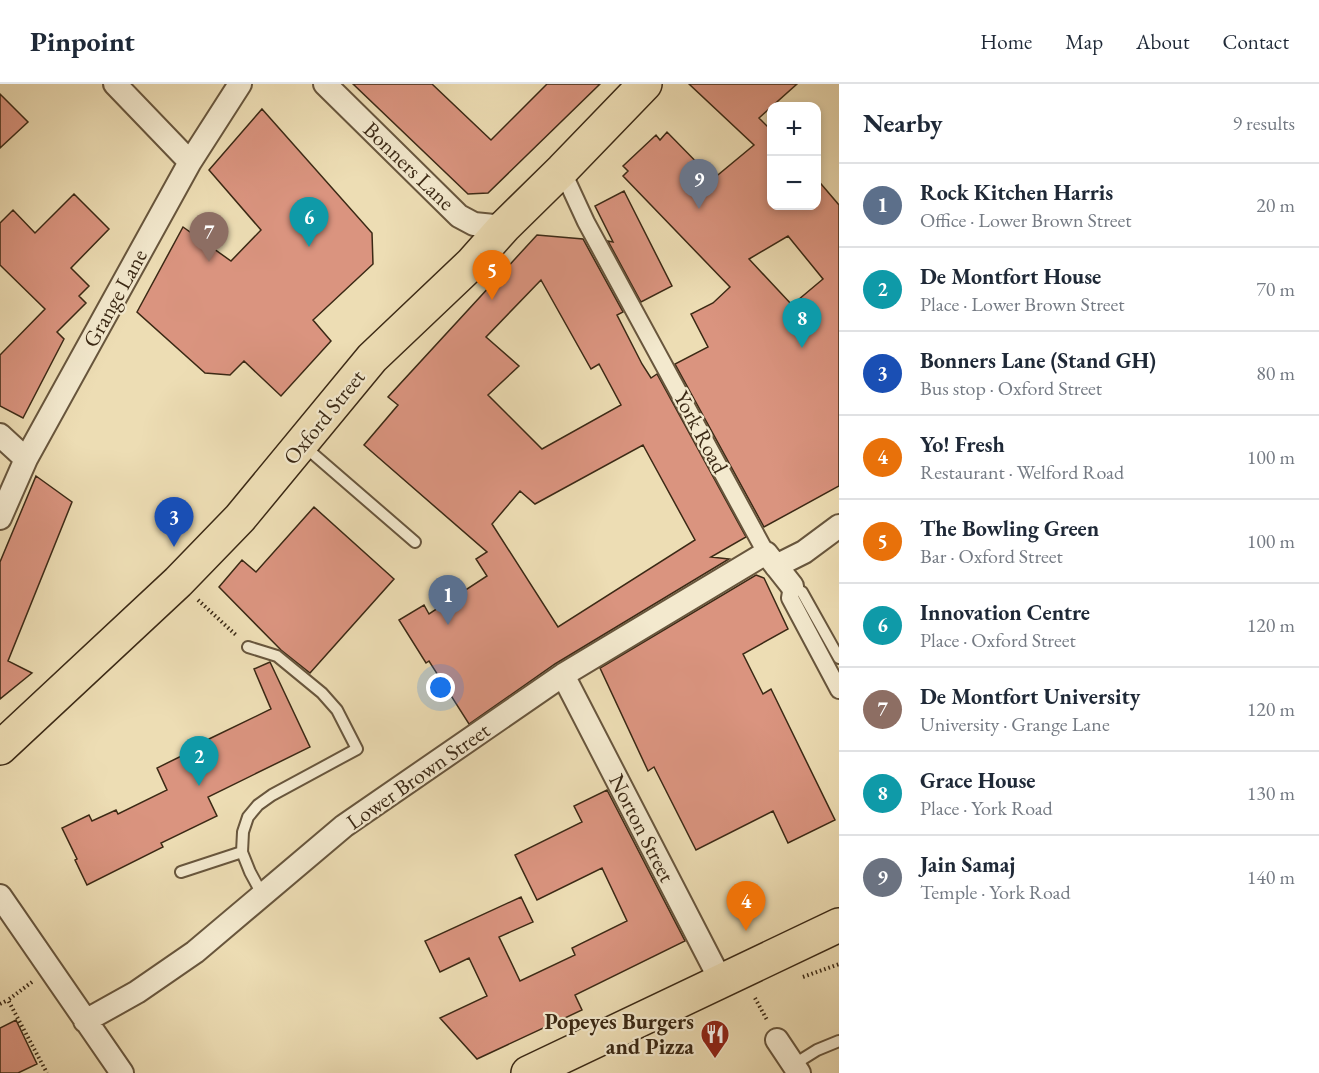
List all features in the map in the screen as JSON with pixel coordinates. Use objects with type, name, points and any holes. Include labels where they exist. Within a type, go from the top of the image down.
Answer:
[{"type":"main road","name":"Oxford Street","points":[[0,748],[178,582],[240,518],[372,358],[472,263],[504,227],[645,84]]},
{"type":"main road","points":[[528,1073],[839,926]]},
{"type":"street","points":[[115,84],[190,162]]},
{"type":"street","name":"Grange Lane","points":[[0,518],[26,459],[190,162],[240,84]]},
{"type":"street","name":"Bonners Lane","points":[[325,84],[459,216],[474,224],[504,227]]},
{"type":"street","name":"York Road","points":[[562,170],[586,222],[771,560],[792,586],[790,598],[839,690]]},
{"type":"street","points":[[0,435],[26,459]]},
{"type":"street","name":"Lower Brown Street","points":[[86,1022],[137,992],[195,952],[344,826],[563,675],[771,560],[804,552],[839,526]]},
{"type":"street","name":"Norton Street","points":[[563,675],[721,981]]},
{"type":"street","points":[[0,896],[122,1073]]},
{"type":"street","points":[[777,1040],[796,1069]]},
{"type":"lane","points":[[303,444],[415,542]]},
{"type":"lane","points":[[792,586],[802,592],[839,658]]},
{"type":"lane","points":[[248,647],[277,656],[322,693],[336,710],[357,749],[258,805],[248,817],[243,832],[242,852],[263,896]]},
{"type":"lane","points":[[181,872],[242,852]]},
{"type":"lane","points":[[796,1069],[817,1050],[839,1041]]},
{"type":"path","points":[[178,582],[248,647]]},
{"type":"path","points":[[0,1004],[50,969]]},
{"type":"path","points":[[8,1000],[47,1073]]},
{"type":"building","points":[[353,84],[432,84],[491,140],[547,84],[600,84],[488,193],[468,194]]},
{"type":"building","points":[[689,84],[797,84],[777,102],[767,102],[767,111],[759,118],[767,126],[767,210],[821,210],[821,184],[839,205],[839,486],[764,527],[675,364],[708,347],[691,314],[713,303],[730,287],[623,176],[628,171],[623,166],[656,135],[660,140],[667,132],[713,179],[754,145]],"holes":[[[788,236],[823,279],[792,305],[749,259]]]},
{"type":"building","points":[[0,94],[28,122],[0,148]]},
{"type":"building","points":[[262,109],[372,233],[373,264],[313,320],[331,341],[281,396],[244,361],[230,375],[205,373],[137,312],[183,227],[231,261],[261,230],[209,170]]},
{"type":"building","points":[[624,191],[672,286],[641,302],[608,241],[613,242],[595,206]]},
{"type":"building","points":[[74,194],[109,229],[71,268],[89,286],[79,296],[86,303],[57,332],[64,339],[23,418],[0,406],[0,355],[45,309],[0,265],[0,223],[13,210],[35,233]]},
{"type":"building","points":[[537,235],[583,239],[623,312],[617,315],[642,364],[651,378],[657,374],[746,537],[711,557],[729,559],[555,664],[469,724],[429,661],[426,663],[399,620],[424,605],[429,614],[487,576],[476,559],[487,552],[364,445],[398,405],[388,397]],"holes":[[[541,280],[591,369],[599,364],[621,405],[542,449],[488,395],[519,366],[486,337]],[[643,445],[695,540],[558,627],[492,524],[520,491],[535,504]]]},
{"type":"building","points":[[36,476],[72,502],[8,661],[32,673],[0,699],[0,562]]},
{"type":"building","points":[[314,507],[394,579],[310,673],[281,650],[219,587],[242,560],[256,572]]},
{"type":"building","points":[[756,575],[764,578],[788,629],[743,654],[763,694],[771,689],[835,820],[788,843],[773,811],[696,850],[654,767],[648,771],[600,668]]},
{"type":"building","points":[[270,662],[310,747],[208,797],[217,816],[161,843],[163,847],[87,885],[62,828],[89,815],[92,821],[116,810],[118,814],[167,790],[157,768],[210,742],[209,739],[271,709],[254,669]]},
{"type":"building","points":[[607,790],[685,941],[575,995],[582,1010],[477,1059],[440,1018],[487,996],[469,958],[440,972],[425,941],[521,897],[533,922],[499,937],[520,981],[575,955],[572,948],[627,921],[602,868],[537,900],[515,855],[582,822],[574,806]]},
{"type":"building","points":[[16,1020],[37,1064],[18,1073],[0,1073],[0,1028]]},
{"type":"place","name":"Jain Samaj","points":[[699,209]]},
{"type":"place","name":"Innovation Centre","points":[[309,247]]},
{"type":"place","name":"De Montfort University","points":[[209,262]]},
{"type":"place","name":"The Bowling Green","points":[[492,300]]},
{"type":"place","name":"Grace House","points":[[802,348]]},
{"type":"place","name":"Bonners Lane (Stand GH)","points":[[174,547]]},
{"type":"place","name":"Rock Kitchen Harris","points":[[448,625]]},
{"type":"place","name":"De Montfort House","points":[[199,786]]},
{"type":"place","name":"Yo! Fresh","points":[[746,931]]},
{"type":"place","name":"Popeyes Burgers and Pizza","points":[[715,1060]]}]
